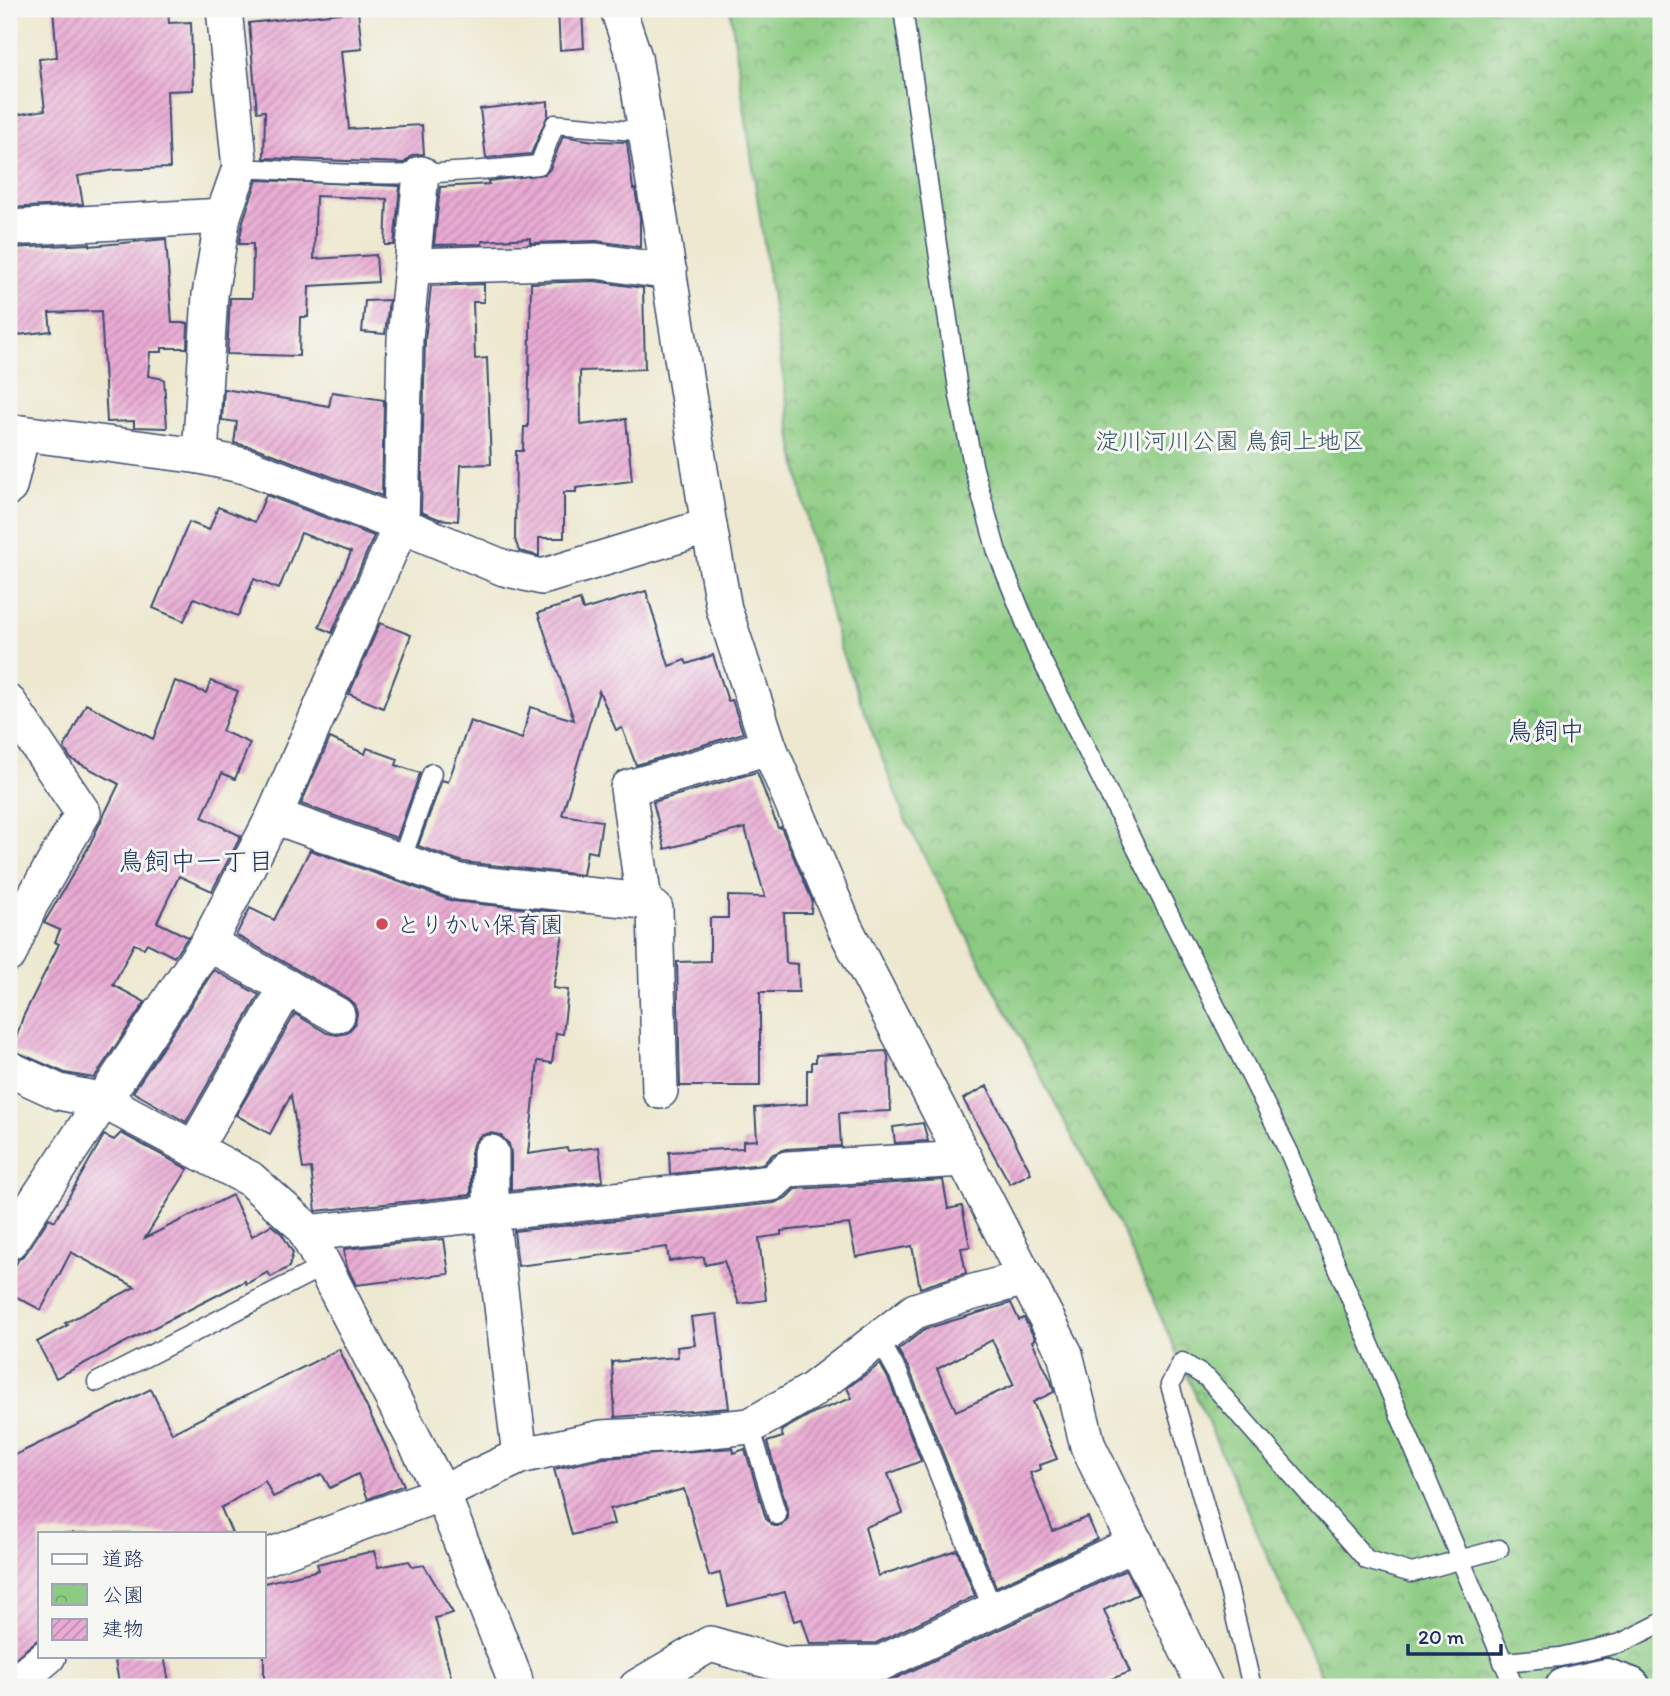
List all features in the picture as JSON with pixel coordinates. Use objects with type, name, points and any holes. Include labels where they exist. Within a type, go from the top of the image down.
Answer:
[{"type":"main road","points":[[1565,1687],[1606,1678],[1631,1687]]},
{"type":"main road","points":[[1646,1687],[1661,1683]]},
{"type":"street","points":[[200,456],[210,295],[223,216],[240,168],[224,9]]},
{"type":"street","points":[[618,9],[634,57]]},
{"type":"street","points":[[627,9],[724,609],[769,747],[845,928],[1065,1354],[1088,1446],[1205,1687]]},
{"type":"street","points":[[9,1242],[208,943],[274,816],[401,525],[405,339],[421,174]]},
{"type":"street","points":[[9,228],[223,216]]},
{"type":"street","points":[[412,266],[596,261],[669,272]]},
{"type":"street","points":[[9,487],[22,433],[200,456],[249,467],[504,568],[542,577],[709,526]]},
{"type":"street","points":[[9,703],[83,813],[30,905],[9,954]]},
{"type":"street","points":[[644,901],[628,788],[769,747]]},
{"type":"street","points":[[274,816],[459,882],[644,901],[655,909],[660,1091]]},
{"type":"street","points":[[208,943],[337,1015]]},
{"type":"street","points":[[194,1149],[287,987]]},
{"type":"street","points":[[9,1069],[59,1092],[103,1101],[194,1149],[250,1179],[303,1226],[442,1493],[516,1687]]},
{"type":"street","points":[[491,1153],[491,1214],[520,1456]]},
{"type":"street","points":[[307,1233],[772,1183],[787,1169],[965,1159]]},
{"type":"street","points":[[266,1557],[442,1493],[520,1456],[601,1438],[750,1426],[811,1391],[915,1311],[1026,1278]]},
{"type":"street","points":[[637,1687],[710,1644],[784,1665],[881,1663],[1136,1543]]},
{"type":"street","points":[[11,1687],[46,1658]]},
{"type":"lane","points":[[903,9],[959,396],[974,468],[997,552],[1042,661],[1289,1152],[1514,1687]]},
{"type":"lane","points":[[240,168],[356,174],[421,174],[539,165],[555,124],[646,132]]},
{"type":"lane","points":[[401,861],[432,774]]},
{"type":"lane","points":[[97,1382],[324,1266]]},
{"type":"lane","points":[[879,1339],[899,1375],[993,1610]]},
{"type":"lane","points":[[1252,1687],[1229,1591],[1170,1385],[1182,1362],[1207,1378],[1367,1560],[1412,1573],[1499,1549]]},
{"type":"lane","points":[[750,1426],[777,1515]]},
{"type":"lane","points":[[1503,1662],[1560,1657],[1620,1643],[1661,1623]]},
{"type":"green space","name":"淀川河川公園 鳥飼上地区","points":[[730,9],[1661,9],[1661,1687],[1326,1687],[1124,1235],[906,821],[840,648],[810,533],[793,445]]},
{"type":"building","points":[[53,9],[168,9],[169,23],[191,22],[193,90],[167,91],[170,168],[114,170],[78,176],[83,204],[9,208],[9,116],[45,110],[39,59],[57,57]]},
{"type":"building","points":[[558,9],[582,9],[584,48],[560,50]]},
{"type":"building","points":[[358,11],[362,49],[341,51],[349,129],[422,125],[424,154],[413,155],[404,163],[264,158],[265,111],[257,112],[249,23]]},
{"type":"building","points":[[548,101],[548,115],[531,154],[486,158],[480,109]]},
{"type":"building","points":[[563,136],[627,142],[640,219],[640,247],[596,241],[530,243],[530,238],[482,241],[482,244],[434,245],[440,187],[489,184],[488,181],[545,174],[550,169]]},
{"type":"building","points":[[257,180],[400,186],[394,245],[385,245],[387,199],[316,196],[314,259],[376,255],[378,282],[309,286],[308,317],[300,317],[299,356],[227,354],[230,298],[252,298],[253,244],[239,244],[243,221]]},
{"type":"building","points":[[166,239],[172,323],[188,323],[187,348],[162,348],[162,352],[150,352],[148,376],[164,379],[167,428],[134,427],[134,421],[107,422],[101,311],[49,313],[51,331],[9,336],[9,248],[90,246]]},
{"type":"building","points":[[595,281],[643,288],[645,369],[580,371],[581,425],[626,419],[632,481],[564,492],[564,538],[539,538],[539,556],[519,551],[515,539],[516,451],[523,451],[524,427],[528,427],[531,283]]},
{"type":"building","points":[[484,284],[484,302],[473,302],[475,359],[487,358],[491,464],[461,465],[458,521],[439,519],[421,512],[425,340],[431,286]]},
{"type":"building","points":[[389,300],[385,334],[362,332],[365,301]]},
{"type":"building","points":[[224,389],[329,406],[332,392],[384,400],[382,496],[256,448],[234,443],[237,422],[222,420]]},
{"type":"building","points":[[266,495],[374,536],[332,633],[319,627],[351,552],[301,533],[279,589],[254,579],[238,616],[194,598],[184,621],[153,608],[189,522],[209,530],[218,507],[255,522]]},
{"type":"building","points":[[646,591],[669,666],[685,660],[687,664],[713,655],[728,701],[732,700],[743,733],[636,765],[622,728],[616,730],[599,691],[562,815],[602,821],[597,853],[587,851],[583,875],[463,862],[418,846],[442,780],[448,782],[470,721],[522,739],[530,707],[574,720],[538,613],[580,600],[583,610]]},
{"type":"building","points":[[380,623],[411,635],[383,708],[349,694]]},
{"type":"building","points":[[175,681],[206,693],[211,681],[238,691],[222,731],[250,743],[235,779],[222,773],[202,817],[241,836],[212,891],[179,876],[157,922],[188,937],[174,957],[147,943],[144,948],[134,944],[113,985],[145,1002],[94,1078],[65,1073],[12,1050],[23,1017],[59,944],[55,942],[60,930],[44,923],[88,848],[119,784],[71,759],[64,748],[86,704],[153,739]]},
{"type":"building","points":[[330,738],[365,754],[367,748],[398,759],[396,765],[420,773],[397,838],[301,804]]},
{"type":"building","points":[[757,772],[778,828],[781,827],[812,900],[811,913],[784,913],[786,963],[798,964],[799,992],[760,992],[760,1086],[680,1086],[677,962],[710,961],[710,918],[728,918],[728,896],[765,897],[745,828],[665,849],[653,802]]},
{"type":"building","points":[[310,850],[453,901],[557,912],[553,932],[563,934],[553,988],[568,990],[563,1034],[556,1033],[552,1063],[538,1061],[528,1154],[567,1148],[568,1151],[599,1147],[603,1181],[511,1191],[509,1144],[500,1135],[490,1133],[480,1136],[473,1144],[471,1195],[316,1211],[311,1168],[303,1169],[291,1095],[270,1134],[236,1115],[295,1014],[327,1033],[337,1035],[347,1033],[355,1024],[355,1005],[347,998],[236,935],[250,908],[274,920]]},
{"type":"building","points":[[214,970],[259,995],[186,1122],[133,1092]]},
{"type":"building","points":[[886,1051],[891,1111],[839,1113],[841,1146],[786,1149],[773,1154],[763,1164],[670,1174],[669,1152],[743,1148],[743,1141],[757,1140],[755,1108],[807,1104],[807,1070],[812,1070],[816,1055]]},
{"type":"building","points":[[987,1086],[1031,1173],[1010,1184],[963,1099]]},
{"type":"building","points":[[923,1123],[928,1141],[895,1143],[893,1127]]},
{"type":"building","points":[[121,1133],[188,1169],[145,1238],[232,1195],[252,1236],[271,1225],[282,1234],[293,1253],[289,1267],[271,1277],[268,1272],[246,1284],[245,1281],[56,1378],[37,1342],[68,1325],[65,1323],[135,1287],[71,1252],[41,1310],[9,1293],[9,1278],[18,1260],[26,1253],[49,1218],[55,1221],[104,1135],[114,1140]]},
{"type":"building","points":[[943,1180],[948,1209],[962,1206],[970,1247],[961,1248],[966,1273],[920,1288],[912,1246],[856,1257],[849,1224],[781,1231],[781,1235],[759,1238],[766,1300],[739,1304],[724,1261],[705,1265],[704,1257],[669,1261],[667,1247],[518,1266],[514,1231],[774,1203],[786,1198],[795,1189]]},
{"type":"building","points":[[444,1239],[449,1274],[356,1285],[346,1265],[344,1249]]},
{"type":"building","points":[[1011,1303],[1019,1320],[1024,1318],[1035,1339],[1032,1341],[1054,1392],[1033,1402],[1057,1459],[1040,1465],[1041,1469],[1030,1473],[1053,1531],[1088,1517],[1097,1539],[996,1587],[910,1371],[898,1350],[925,1329]],"holes":[[[992,1340],[1014,1385],[956,1411],[937,1369]]]},
{"type":"building","points":[[717,1314],[729,1408],[615,1417],[612,1362],[678,1357],[677,1347],[695,1345],[691,1317]]},
{"type":"building","points":[[339,1349],[404,1485],[368,1499],[358,1474],[330,1488],[322,1474],[273,1497],[265,1481],[221,1508],[232,1532],[38,1532],[38,1640],[9,1663],[9,1458],[151,1389],[172,1433]]},
{"type":"building","points":[[880,1364],[921,1461],[888,1474],[903,1513],[865,1527],[878,1576],[957,1550],[975,1596],[876,1643],[810,1644],[802,1619],[794,1621],[785,1592],[728,1606],[720,1573],[709,1576],[684,1489],[610,1509],[614,1524],[572,1535],[554,1469],[604,1458],[733,1448],[734,1453],[745,1449],[766,1519],[774,1526],[781,1526],[788,1518],[788,1512],[767,1442],[783,1437],[781,1431],[815,1412],[852,1398],[847,1388]]},
{"type":"building","points":[[374,1551],[378,1567],[409,1561],[413,1567],[424,1565],[453,1613],[435,1618],[454,1687],[264,1687],[266,1583],[319,1570],[317,1564]]},
{"type":"building","points":[[1126,1570],[1138,1594],[1104,1610],[1130,1672],[1105,1681],[1107,1687],[824,1687],[823,1684],[890,1681]]},
{"type":"building","points":[[114,1658],[164,1658],[170,1687],[120,1687]]},
{"type":"place","name":"とりかい保育園","points":[[382,924]]},
{"type":"district","name":"鳥飼中","points":[[1546,731]]},
{"type":"district","name":"鳥飼中一丁目","points":[[196,861]]}]
